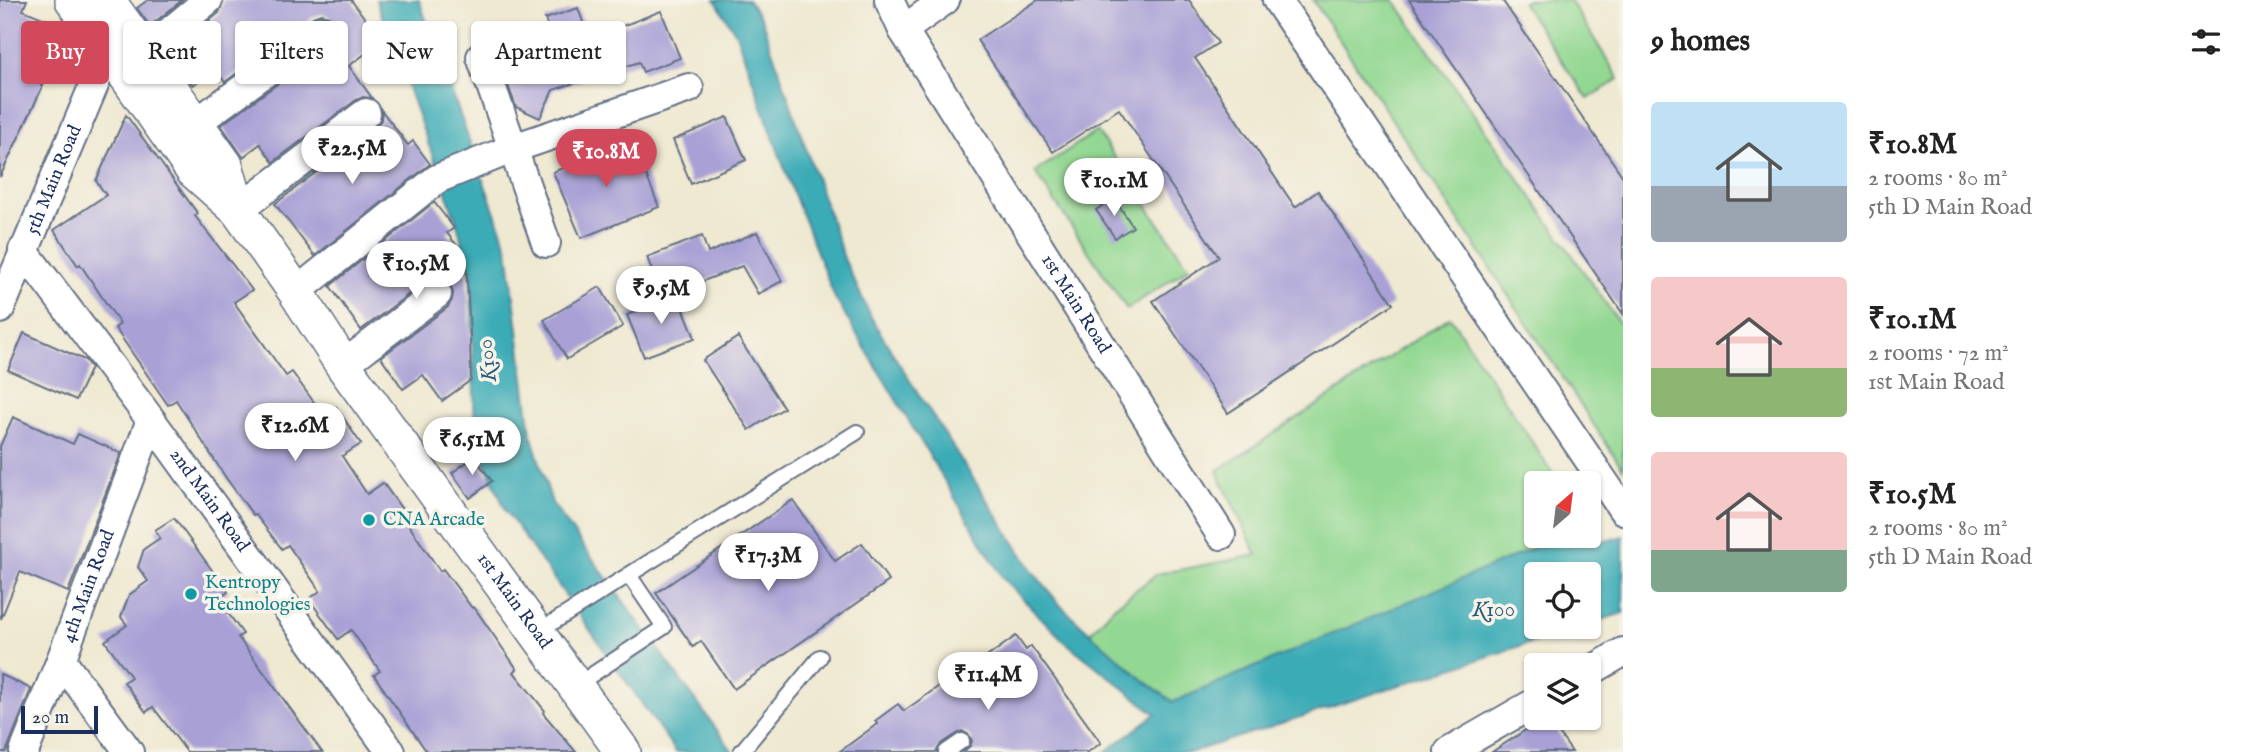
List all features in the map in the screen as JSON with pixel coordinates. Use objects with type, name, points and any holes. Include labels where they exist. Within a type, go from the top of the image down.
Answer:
[{"type":"street","name":"1st Main Road","points":[[73,0],[88,21]]},
{"type":"street","name":"1st Main Road","points":[[107,0],[225,165],[238,210]]},
{"type":"street","points":[[183,21],[208,0]]},
{"type":"street","name":"1st Main Road","points":[[889,0],[903,30],[1221,535]]},
{"type":"street","points":[[903,30],[945,0]]},
{"type":"street","points":[[1277,0],[1623,509]]},
{"type":"street","name":"1st Main Road","points":[[109,49],[193,170],[238,210],[343,365],[623,752]]},
{"type":"street","name":"5th Main Road","points":[[0,309],[94,84]]},
{"type":"street","points":[[196,123],[249,84]]},
{"type":"street","points":[[491,84],[546,243]]},
{"type":"street","points":[[296,292],[437,179],[514,148],[689,88]]},
{"type":"street","points":[[238,210],[366,113]]},
{"type":"street","name":"2nd Main Road","points":[[23,250],[151,420],[391,752]]},
{"type":"street","points":[[343,365],[437,294]]},
{"type":"street","name":"4th Main Road","points":[[24,752],[151,420]]},
{"type":"street","points":[[1601,664],[1623,652]]},
{"type":"street","points":[[61,660],[130,752]]},
{"type":"street","points":[[1449,752],[1524,709]]},
{"type":"lane","points":[[536,632],[857,432]]},
{"type":"lane","points":[[575,686],[664,627],[629,575]]},
{"type":"lane","points":[[741,752],[820,657]]},
{"type":"lane","points":[[946,752],[962,741]]},
{"type":"green space","points":[[1313,0],[1394,0],[1623,328],[1623,469]]},
{"type":"green space","points":[[1527,0],[1570,0],[1619,79],[1588,99],[1522,3]]},
{"type":"green space","points":[[1097,131],[1189,268],[1127,309],[1035,172]]},
{"type":"green space","points":[[1450,317],[1551,471],[1524,471],[1524,548],[1534,548],[1174,702],[1141,678],[1090,633],[1114,607],[1157,574],[1257,555],[1217,471]]},
{"type":"water","name":"K100","points":[[376,0],[419,0],[427,21],[384,21]]},
{"type":"water","points":[[715,0],[748,0],[762,21],[845,261],[871,317],[1034,573],[1061,606],[1090,633],[1173,702],[1534,548],[1601,548],[1601,538],[1605,541],[1623,536],[1623,613],[1601,620],[1601,562],[1524,562],[1524,639],[1543,639],[1192,752],[1105,752],[1156,714],[1064,641],[1004,580],[835,298],[790,184],[736,34]]},
{"type":"water","name":"K100","points":[[407,84],[449,84],[508,249],[531,434],[552,503],[733,752],[676,752],[506,511],[475,440],[471,275],[456,220]]},
{"type":"building","points":[[0,0],[27,0],[23,10],[50,21],[21,21],[21,84],[43,86],[0,177]]},
{"type":"building","points":[[148,0],[182,0],[156,21],[146,21],[137,8]]},
{"type":"building","points":[[224,0],[351,0],[367,21],[362,21],[362,56],[349,66],[372,98],[363,97],[356,100],[273,162],[260,144],[243,157],[221,125],[277,84],[348,84],[348,21],[335,21],[321,14],[308,21],[235,21],[235,75],[225,82],[221,77],[221,21],[209,21],[219,13]]},
{"type":"building","points":[[1038,0],[1189,0],[1218,43],[1195,58],[1295,207],[1318,191],[1393,304],[1228,413],[1153,301],[1219,257],[1119,109],[1053,152],[977,40]]},
{"type":"building","points":[[1409,0],[1502,0],[1551,71],[1623,177],[1623,314]]},
{"type":"building","points":[[578,8],[583,21],[546,21],[545,19]]},
{"type":"building","points":[[661,11],[680,58],[643,72],[639,62],[626,66],[626,25]]},
{"type":"building","points":[[508,84],[571,84],[553,90],[540,118],[516,107]]},
{"type":"building","points":[[382,111],[408,145],[413,141],[430,164],[315,256],[275,204],[376,126],[381,120]]},
{"type":"building","points":[[126,115],[198,214],[195,216],[252,290],[234,302],[286,376],[292,372],[324,416],[336,407],[361,444],[342,456],[367,494],[383,483],[409,519],[406,521],[440,571],[443,569],[472,608],[474,607],[517,669],[514,672],[545,711],[543,713],[576,752],[427,752],[374,675],[380,671],[351,630],[338,639],[309,599],[320,591],[288,545],[282,549],[255,514],[253,515],[176,400],[168,405],[115,328],[120,324],[54,230],[106,195],[96,181]]},
{"type":"building","points":[[727,117],[746,160],[691,184],[673,140]]},
{"type":"building","points":[[632,140],[659,207],[581,238],[553,172]]},
{"type":"building","points":[[1114,198],[1133,227],[1115,238],[1096,210]]},
{"type":"building","points":[[434,202],[454,228],[447,233],[462,252],[459,254],[466,263],[470,335],[471,380],[442,401],[423,375],[403,389],[381,357],[448,307],[453,293],[450,284],[443,279],[428,280],[361,330],[330,286]]},
{"type":"building","points":[[757,232],[782,281],[758,294],[742,266],[662,297],[647,257],[702,236],[708,253]]},
{"type":"building","points":[[600,287],[623,326],[567,359],[544,320]]},
{"type":"building","points":[[678,295],[695,338],[644,357],[627,315]]},
{"type":"building","points":[[24,333],[85,360],[91,368],[76,400],[8,370]]},
{"type":"building","points":[[738,337],[784,408],[749,430],[703,360]]},
{"type":"building","points":[[13,417],[73,444],[78,434],[121,453],[68,592],[20,572],[1,619],[0,446]]},
{"type":"building","points":[[474,457],[492,481],[470,498],[452,473]]},
{"type":"building","points":[[793,500],[835,561],[862,543],[889,581],[734,689],[701,641],[693,647],[656,593]]},
{"type":"building","points":[[174,518],[228,592],[218,599],[243,634],[238,637],[322,752],[187,752],[153,707],[146,712],[124,682],[131,677],[105,641],[127,625],[121,617],[129,595],[148,581],[138,567],[144,549],[160,538],[155,530]]},
{"type":"building","points":[[1016,636],[1026,650],[1031,646],[1101,743],[1088,752],[963,752],[972,741],[969,735],[962,731],[941,744],[936,752],[839,752],[877,724],[875,721],[898,704],[904,711],[942,684],[945,687]]},
{"type":"building","points":[[0,674],[31,689],[6,752],[0,752]]},
{"type":"building","points":[[1526,730],[1556,730],[1572,752],[1492,752]]},
{"type":"place","name":"CNA Arcade","points":[[369,520]]},
{"type":"place","name":"Kentropy Technologies","points":[[191,594]]}]
